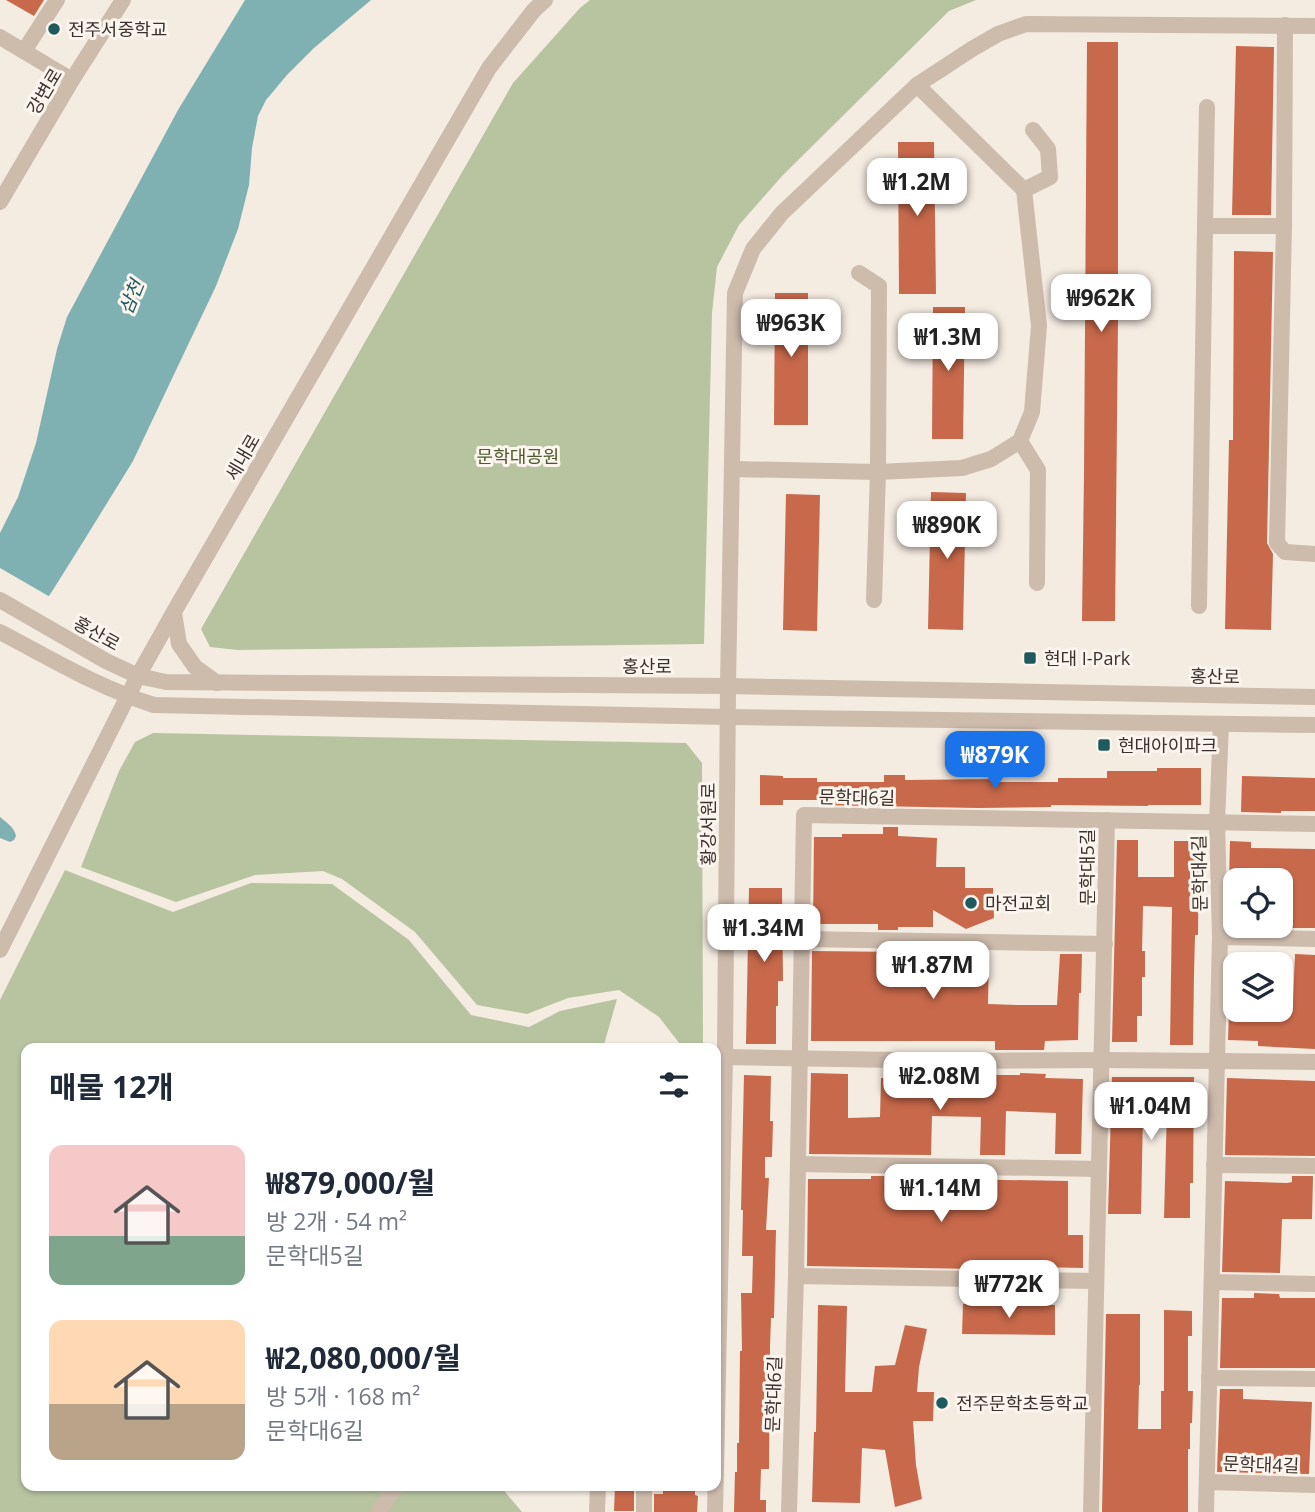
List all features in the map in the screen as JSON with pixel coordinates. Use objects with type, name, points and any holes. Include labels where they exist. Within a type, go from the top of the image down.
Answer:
[{"type":"street","points":[[24,51],[57,0]]},
{"type":"street","name":"강변로","points":[[0,202],[123,0]]},
{"type":"street","name":"세내로","points":[[0,950],[138,676],[174,613],[489,68],[534,10],[545,0]]},
{"type":"street","name":"황강서원로","points":[[721,1204],[734,293],[753,249],[782,213],[917,85],[998,34],[1026,24],[1315,26]]},
{"type":"street","points":[[1285,25],[1284,226],[1277,543],[1285,552],[1315,554]]},
{"type":"street","points":[[0,37],[72,80]]},
{"type":"street","points":[[732,469],[878,472],[962,468],[991,459],[1020,441],[1032,412],[1039,326],[1024,190],[917,85]]},
{"type":"street","points":[[1199,606],[1207,107]]},
{"type":"street","points":[[1024,190],[1050,177],[1048,149],[1033,130]]},
{"type":"street","points":[[1205,226],[1284,226]]},
{"type":"street","points":[[859,273],[879,286],[874,600]]},
{"type":"street","points":[[1020,441],[1038,470],[1037,583]]},
{"type":"street","name":"홍산로","points":[[0,600],[107,661],[138,676],[166,682],[728,686],[1315,697]]},
{"type":"street","points":[[174,613],[179,644],[195,667],[217,682]]},
{"type":"street","points":[[0,632],[95,682],[154,705],[728,717],[1315,725]]},
{"type":"street","points":[[1107,820],[1217,822],[1220,724]]},
{"type":"street","name":"문학대6길","points":[[789,1512],[804,815],[950,818]]},
{"type":"street","name":"문학대5길","points":[[950,818],[1107,820],[1091,1512]]},
{"type":"street","name":"문학대4길","points":[[1206,1512],[1220,937],[1217,822],[1315,824]]},
{"type":"street","points":[[1220,937],[1315,939]]},
{"type":"street","points":[[802,939],[1105,944]]},
{"type":"street","points":[[725,1058],[1315,1062]]},
{"type":"street","points":[[798,1164],[1099,1169]]},
{"type":"street","points":[[1214,1165],[1315,1167]]},
{"type":"street","points":[[796,1276],[1096,1281]]},
{"type":"street","points":[[1212,1282],[1315,1284]]},
{"type":"street","points":[[1209,1378],[1315,1379]]},
{"type":"street","name":"문학대4길","points":[[1206,1482],[1315,1485]]},
{"type":"street","points":[[378,1512],[393,1491]]},
{"type":"street","points":[[597,1512],[598,1491]]},
{"type":"street","points":[[644,1512],[645,1491]]},
{"type":"street","name":"황강서원로","points":[[715,1491],[715,1512]]},
{"type":"green space","name":"문학대공원","points":[[590,0],[976,0],[949,11],[783,175],[739,225],[717,267],[712,313],[704,644],[238,650],[210,647],[201,629],[513,83]]},
{"type":"green space","points":[[153,733],[686,743],[702,763],[703,1043],[679,1043],[659,1017],[619,990],[568,998],[527,1014],[477,1005],[415,932],[342,879],[323,871],[255,875],[176,902],[81,867],[119,771],[135,742]]},
{"type":"green space","points":[[65,870],[173,912],[251,883],[332,884],[409,940],[471,1015],[529,1027],[560,1011],[617,999],[604,1043],[21,1043],[21,1491],[504,1491],[522,1512],[0,1512],[0,1000]]},
{"type":"water","name":"삼천","points":[[245,0],[371,0],[314,48],[266,100],[258,116],[249,185],[238,229],[216,286],[133,461],[51,593],[11,645],[0,654],[0,533],[18,497],[36,443],[67,317],[178,110]]},
{"type":"water","points":[[0,817],[15,833],[14,840],[10,842],[0,838]]},
{"type":"pier","points":[[0,568],[52,598],[13,647],[0,657]]},
{"type":"building","points":[[6,0],[44,0],[34,16]]},
{"type":"building","points":[[1087,42],[1118,42],[1115,621],[1082,621]]},
{"type":"building","points":[[1236,46],[1274,47],[1271,215],[1232,215]]},
{"type":"building","points":[[898,142],[934,142],[936,294],[899,294]]},
{"type":"building","points":[[1234,251],[1273,252],[1267,543],[1273,554],[1271,630],[1225,629],[1229,440],[1233,440]]},
{"type":"building","points":[[775,293],[808,293],[808,425],[774,425]]},
{"type":"building","points":[[933,307],[965,307],[963,439],[932,439]]},
{"type":"building","points":[[931,492],[966,493],[963,630],[928,629]]},
{"type":"building","points":[[786,494],[820,495],[817,631],[783,630]]},
{"type":"building","points":[[1157,768],[1201,768],[1201,805],[978,808],[819,805],[819,800],[783,800],[783,805],[760,805],[760,775],[817,778],[817,782],[884,782],[884,775],[905,775],[905,780],[998,779],[998,782],[1058,782],[1058,778],[1107,778],[1107,771],[1157,771]]},
{"type":"building","points":[[1242,776],[1315,778],[1315,811],[1241,812]]},
{"type":"building","points":[[883,827],[898,827],[898,836],[937,838],[936,867],[965,867],[965,888],[993,888],[994,918],[966,929],[933,910],[933,927],[878,930],[878,924],[813,924],[814,837],[883,834]]},
{"type":"building","points":[[1117,840],[1138,840],[1138,877],[1174,877],[1174,841],[1199,841],[1193,1045],[1170,1045],[1172,907],[1143,906],[1142,951],[1145,951],[1145,977],[1142,977],[1142,1016],[1137,1016],[1137,1042],[1112,1042]]},
{"type":"building","points":[[1230,841],[1251,842],[1251,848],[1315,849],[1315,928],[1293,928],[1293,868],[1229,868]]},
{"type":"building","points":[[749,888],[782,888],[783,981],[778,981],[776,1044],[746,1044]]},
{"type":"building","points":[[812,951],[989,953],[988,1004],[1017,1005],[1057,1005],[1060,954],[1082,954],[1078,1040],[1045,1041],[1044,1050],[995,1050],[995,1041],[811,1041]]},
{"type":"building","points":[[1295,954],[1315,955],[1315,1049],[1258,1046],[1258,1041],[1228,1040],[1229,1022],[1293,1022]]},
{"type":"building","points":[[811,1073],[848,1074],[848,1118],[880,1117],[881,1078],[908,1079],[908,1076],[982,1079],[982,1075],[1020,1073],[1046,1074],[1045,1078],[1083,1079],[1081,1154],[1055,1154],[1056,1113],[1006,1111],[1005,1155],[980,1155],[981,1117],[932,1116],[931,1155],[809,1154]]},
{"type":"building","points":[[744,1075],[771,1076],[772,1157],[765,1157],[765,1178],[769,1178],[766,1230],[776,1230],[774,1318],[771,1318],[770,1347],[769,1469],[761,1469],[760,1500],[766,1500],[766,1512],[734,1512],[742,1351],[741,1293],[752,1293],[753,1256],[742,1256]]},
{"type":"building","points":[[1112,1077],[1194,1077],[1190,1218],[1164,1218],[1167,1109],[1144,1109],[1143,1112],[1141,1214],[1108,1214]]},
{"type":"building","points":[[1227,1078],[1315,1081],[1315,1156],[1225,1155]]},
{"type":"building","points":[[871,1176],[1068,1181],[1068,1235],[1083,1235],[1083,1268],[1038,1267],[1038,1270],[807,1266],[808,1179],[871,1179]]},
{"type":"building","points":[[1292,1176],[1313,1176],[1312,1219],[1282,1219],[1280,1273],[1222,1272],[1225,1181],[1287,1183],[1292,1182]]},
{"type":"building","points":[[1254,1293],[1279,1294],[1280,1298],[1315,1298],[1315,1368],[1220,1368],[1222,1298],[1254,1298]]},
{"type":"building","points":[[963,1304],[1055,1305],[1055,1335],[962,1334]]},
{"type":"building","points":[[818,1305],[847,1306],[845,1392],[872,1392],[875,1366],[895,1365],[905,1325],[927,1329],[917,1392],[934,1392],[933,1421],[913,1421],[922,1499],[895,1507],[885,1450],[862,1448],[860,1503],[812,1502]]},
{"type":"building","points":[[1164,1310],[1192,1311],[1192,1336],[1188,1336],[1188,1391],[1193,1391],[1188,1449],[1188,1512],[1102,1512],[1106,1314],[1140,1314],[1138,1429],[1161,1429]]},
{"type":"building","points":[[1220,1389],[1243,1389],[1243,1399],[1312,1402],[1309,1474],[1217,1472]]},
{"type":"building","points":[[615,1491],[634,1491],[634,1511],[614,1511]]},
{"type":"building","points":[[663,1491],[695,1491],[698,1496],[697,1512],[654,1512],[654,1494],[663,1494]]},
{"type":"place","name":"전주서중학교","points":[[54,29]]},
{"type":"place","name":"현대 I-Park","points":[[1030,658]]},
{"type":"place","name":"현대아이파크","points":[[1104,745]]},
{"type":"place","name":"마전교회","points":[[971,903]]},
{"type":"place","name":"전주문학초등학교","points":[[942,1403]]}]
